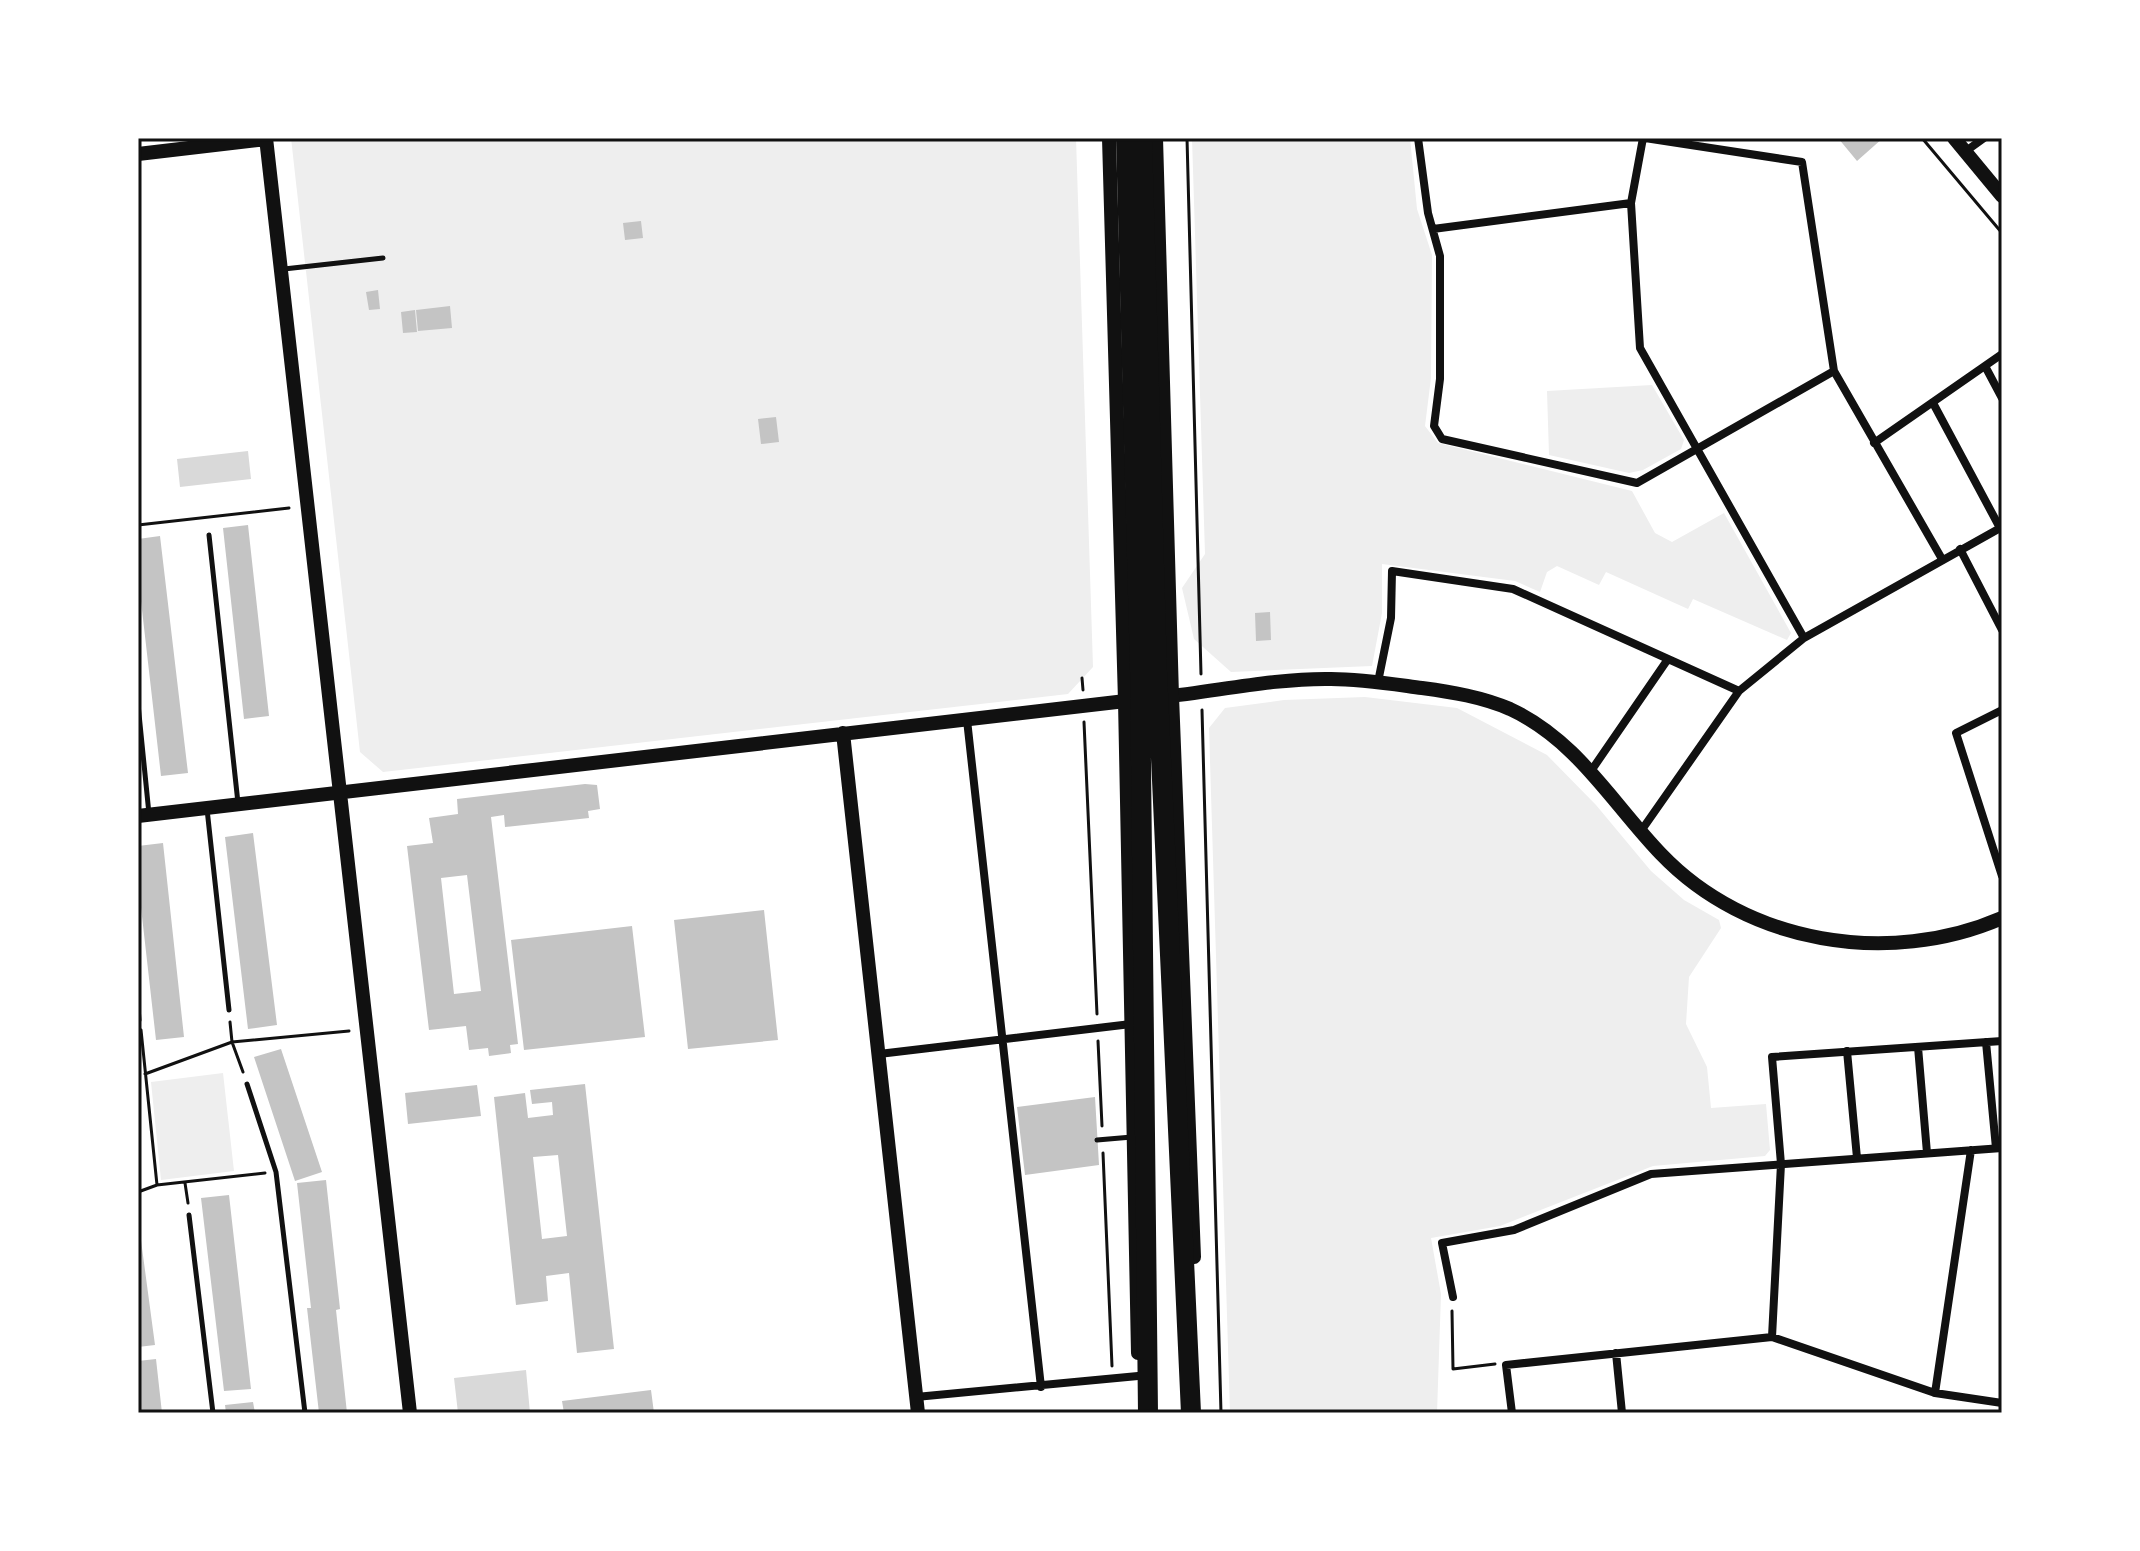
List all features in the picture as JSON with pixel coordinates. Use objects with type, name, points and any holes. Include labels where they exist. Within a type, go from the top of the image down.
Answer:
[{"type":"highway","points":[[1126,138],[1178,1413]]},
{"type":"highway","points":[[1142,138],[1162,1413]]},
{"type":"highway","points":[[1148,1413],[1153,827]]},
{"type":"highway","points":[[1153,827],[1191,1413]]},
{"type":"street","points":[[1109,138],[1125,701],[1139,1413]]},
{"type":"street","points":[[1156,138],[1172,696],[1200,1413]]},
{"type":"street","points":[[1418,138],[1418,156],[1440,256],[1440,379],[1434,426],[1442,439],[1637,483],[1834,371]]},
{"type":"street","points":[[1804,638],[1640,348],[1631,203],[1644,138],[1802,162],[1834,371],[1942,559]]},
{"type":"street","points":[[1954,138],[2002,196]]},
{"type":"street","points":[[1966,151],[1984,138]]},
{"type":"street","points":[[138,154],[266,139],[410,1413]]},
{"type":"street","points":[[1433,229],[1631,203]]},
{"type":"street","points":[[1874,443],[2002,354]]},
{"type":"street","points":[[1985,366],[2002,398]]},
{"type":"street","points":[[1641,831],[1739,691],[1804,638],[2001,527],[1933,403]]},
{"type":"street","points":[[1960,549],[2002,630]]},
{"type":"street","points":[[1378,682],[1391,618],[1392,571],[1513,589],[1739,691]]},
{"type":"street","points":[[1591,771],[1668,659]]},
{"type":"street","points":[[144,815],[1303,680],[1378,682],[1468,695],[1509,709],[1549,733],[1591,771],[1678,871],[1714,897],[1756,919],[1816,938],[1864,944],[1911,942],[1953,935],[2002,918]]},
{"type":"street","points":[[2002,710],[1956,733],[2002,876]]},
{"type":"street","points":[[967,720],[1041,1387]]},
{"type":"street","points":[[843,733],[918,1413]]},
{"type":"street","points":[[879,1054],[1131,1024]]},
{"type":"street","points":[[1772,1337],[1781,1164],[1772,1057],[2002,1041]]},
{"type":"street","points":[[1453,1297],[1442,1243],[1514,1230],[1651,1174],[1999,1148],[1986,1042]]},
{"type":"street","points":[[1918,1047],[1927,1153]]},
{"type":"street","points":[[1847,1051],[1857,1158]]},
{"type":"street","points":[[1935,1393],[1971,1150]]},
{"type":"street","points":[[1512,1413],[1506,1365],[1772,1337],[1935,1393],[2002,1403]]},
{"type":"street","points":[[1616,1353],[1622,1413]]},
{"type":"street","points":[[916,1397],[1138,1376]]},
{"type":"lane","points":[[281,269],[383,258]]},
{"type":"lane","points":[[209,535],[238,804]]},
{"type":"lane","points":[[138,704],[144,815]]},
{"type":"lane","points":[[207,808],[229,1010]]},
{"type":"lane","points":[[138,1007],[139,1020]]},
{"type":"lane","points":[[247,1084],[276,1172],[305,1413]]},
{"type":"lane","points":[[1097,1140],[1133,1137]]},
{"type":"lane","points":[[189,1215],[213,1413]]},
{"type":"path","points":[[1187,138],[1221,1413]]},
{"type":"path","points":[[1922,138],[2002,233]]},
{"type":"path","points":[[138,525],[289,508]]},
{"type":"path","points":[[229,1010],[232,1042],[247,1084]]},
{"type":"path","points":[[139,1020],[157,1185]]},
{"type":"path","points":[[145,1074],[232,1042],[349,1031]]},
{"type":"path","points":[[138,1192],[157,1185],[276,1172]]},
{"type":"path","points":[[185,1183],[189,1215]]},
{"type":"path","points":[[1453,1297],[1453,1369],[1506,1365]]},
{"type":"shaded area","points":[[291,138],[1076,138],[1093,667],[1068,694],[383,772],[360,752]]},
{"type":"shaded area","points":[[1192,138],[1410,138],[1417,209],[1432,255],[1431,378],[1425,426],[1438,443],[1632,491],[1655,533],[1672,542],[1724,513],[1791,633],[1787,640],[1693,599],[1688,609],[1606,572],[1599,585],[1557,566],[1547,572],[1540,592],[1515,581],[1382,564],[1382,613],[1372,666],[1231,672],[1194,639],[1182,588],[1205,554]]},
{"type":"shaded area","points":[[1652,385],[1684,440],[1681,449],[1643,470],[1629,473],[1549,455],[1547,391]]},
{"type":"shaded area","points":[[248,451],[251,479],[180,487],[177,459]]},
{"type":"shaded area","points":[[1365,697],[1457,708],[1547,755],[1596,805],[1651,871],[1684,900],[1719,920],[1721,928],[1689,977],[1686,1024],[1707,1067],[1711,1108],[1766,1104],[1770,1150],[1765,1156],[1653,1166],[1500,1226],[1431,1238],[1441,1294],[1437,1413],[1230,1413],[1209,728],[1225,708],[1284,700]]},
{"type":"shaded area","points":[[223,1073],[234,1171],[161,1180],[151,1082]]},
{"type":"shaded area","points":[[526,1370],[530,1413],[458,1413],[454,1378]]},
{"type":"building","points":[[1838,138],[1883,138],[1857,161]]},
{"type":"building","points":[[641,221],[643,238],[625,240],[623,223]]},
{"type":"building","points":[[378,290],[380,309],[369,310],[366,292]]},
{"type":"building","points":[[450,306],[452,328],[418,331],[416,310]]},
{"type":"building","points":[[415,310],[417,332],[403,333],[401,312]]},
{"type":"building","points":[[776,417],[779,442],[761,444],[758,419]]},
{"type":"building","points":[[248,525],[269,716],[244,719],[223,528]]},
{"type":"building","points":[[160,536],[188,773],[161,776],[138,575],[138,539]]},
{"type":"building","points":[[1270,612],[1271,640],[1256,641],[1255,613]]},
{"type":"building","points":[[597,785],[600,809],[588,811],[589,818],[505,827],[504,815],[491,817],[518,1044],[510,1045],[511,1053],[489,1056],[488,1048],[469,1050],[466,1026],[429,1030],[407,846],[433,843],[429,818],[458,814],[457,799]],"holes":[[[467,875],[481,991],[454,994],[441,878]]]},
{"type":"building","points":[[253,833],[277,1025],[248,1029],[225,837]]},
{"type":"building","points":[[163,843],[184,1037],[156,1040],[138,881],[138,846]]},
{"type":"building","points":[[764,910],[778,1040],[688,1049],[674,920]]},
{"type":"building","points":[[632,926],[645,1037],[524,1050],[511,940]]},
{"type":"building","points":[[281,1049],[322,1172],[295,1181],[254,1057]]},
{"type":"building","points":[[585,1084],[614,1349],[577,1353],[569,1273],[546,1276],[548,1301],[516,1305],[494,1097],[525,1093],[528,1118],[553,1115],[552,1102],[532,1104],[530,1090]],"holes":[[[558,1155],[567,1236],[542,1239],[533,1157]]]},
{"type":"building","points":[[477,1085],[481,1116],[408,1124],[405,1093]]},
{"type":"building","points":[[1095,1097],[1099,1165],[1025,1175],[1017,1107]]},
{"type":"building","points":[[326,1180],[347,1413],[319,1413],[307,1308],[311,1308],[297,1183]]},
{"type":"building","points":[[229,1195],[251,1389],[224,1391],[201,1198]]},
{"type":"building","points":[[138,1218],[155,1345],[138,1347]]},
{"type":"building","points":[[156,1359],[162,1413],[138,1413],[138,1361]]},
{"type":"building","points":[[651,1390],[654,1413],[564,1413],[562,1401]]},
{"type":"building","points":[[253,1402],[255,1413],[226,1413],[225,1405]]}]
